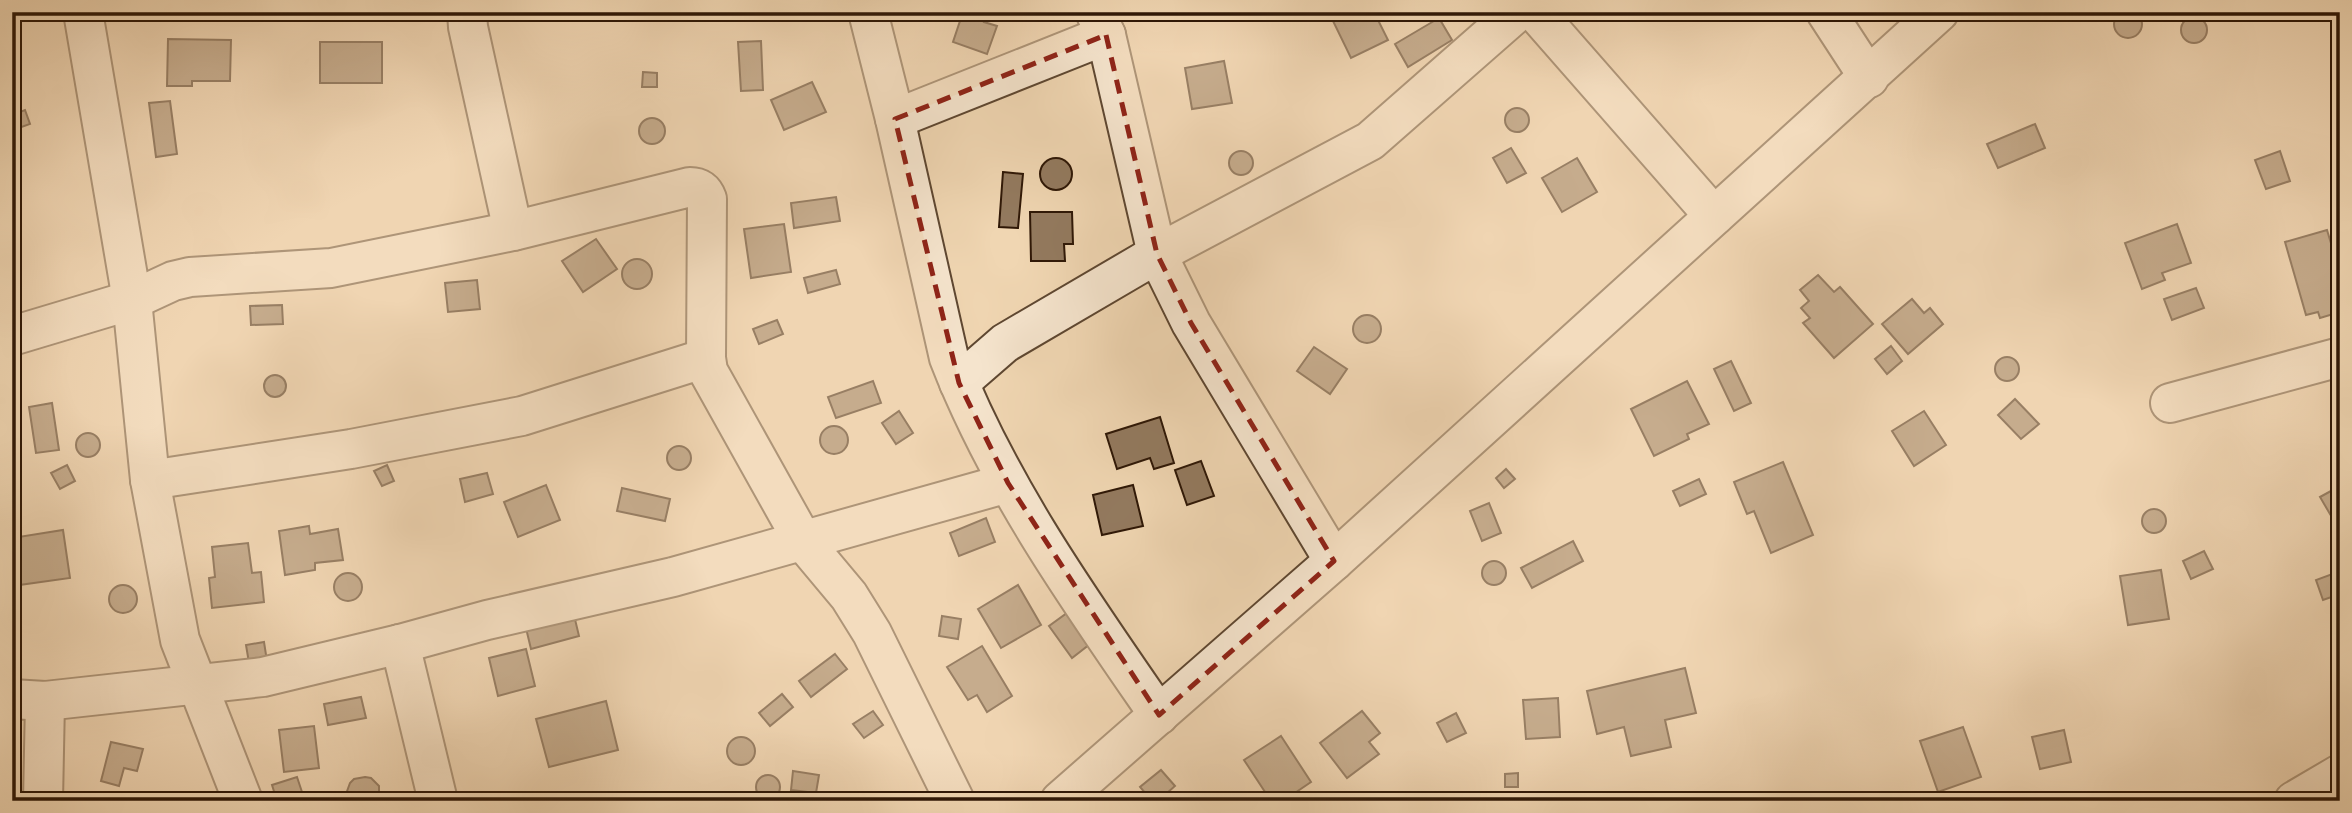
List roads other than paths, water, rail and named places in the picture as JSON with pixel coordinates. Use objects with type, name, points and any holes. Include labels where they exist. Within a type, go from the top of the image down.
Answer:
[{"type":"street","points":[[83,12],[132,300],[150,480],[180,640],[200,685],[243,801]]},
{"type":"street","points":[[467,12],[468,27],[513,231]]},
{"type":"street","points":[[868,12],[949,358],[959,383],[1008,483],[1095,622],[1159,715]]},
{"type":"street","points":[[959,383],[1005,343],[1157,254],[1370,141],[1517,12]]},
{"type":"street","points":[[1533,12],[1714,216]]},
{"type":"street","points":[[1826,12],[1868,78]]},
{"type":"street","points":[[1060,801],[1334,561],[1939,12]]},
{"type":"street","points":[[895,119],[1100,24],[1157,254],[1191,323],[1334,561]]},
{"type":"street","points":[[12,336],[132,300],[173,281],[190,277],[331,268],[513,231],[690,187],[702,190],[707,199],[708,372],[803,541],[849,596],[872,633],[955,801]]},
{"type":"street","points":[[2170,403],[2340,357]]},
{"type":"street","points":[[150,480],[351,449],[522,416],[706,358]]},
{"type":"street","points":[[43,801],[28,700],[263,677],[673,576],[1008,483]]},
{"type":"street","points":[[400,644],[438,801]]},
{"type":"street","points":[[2294,801],[2340,774]]}]
